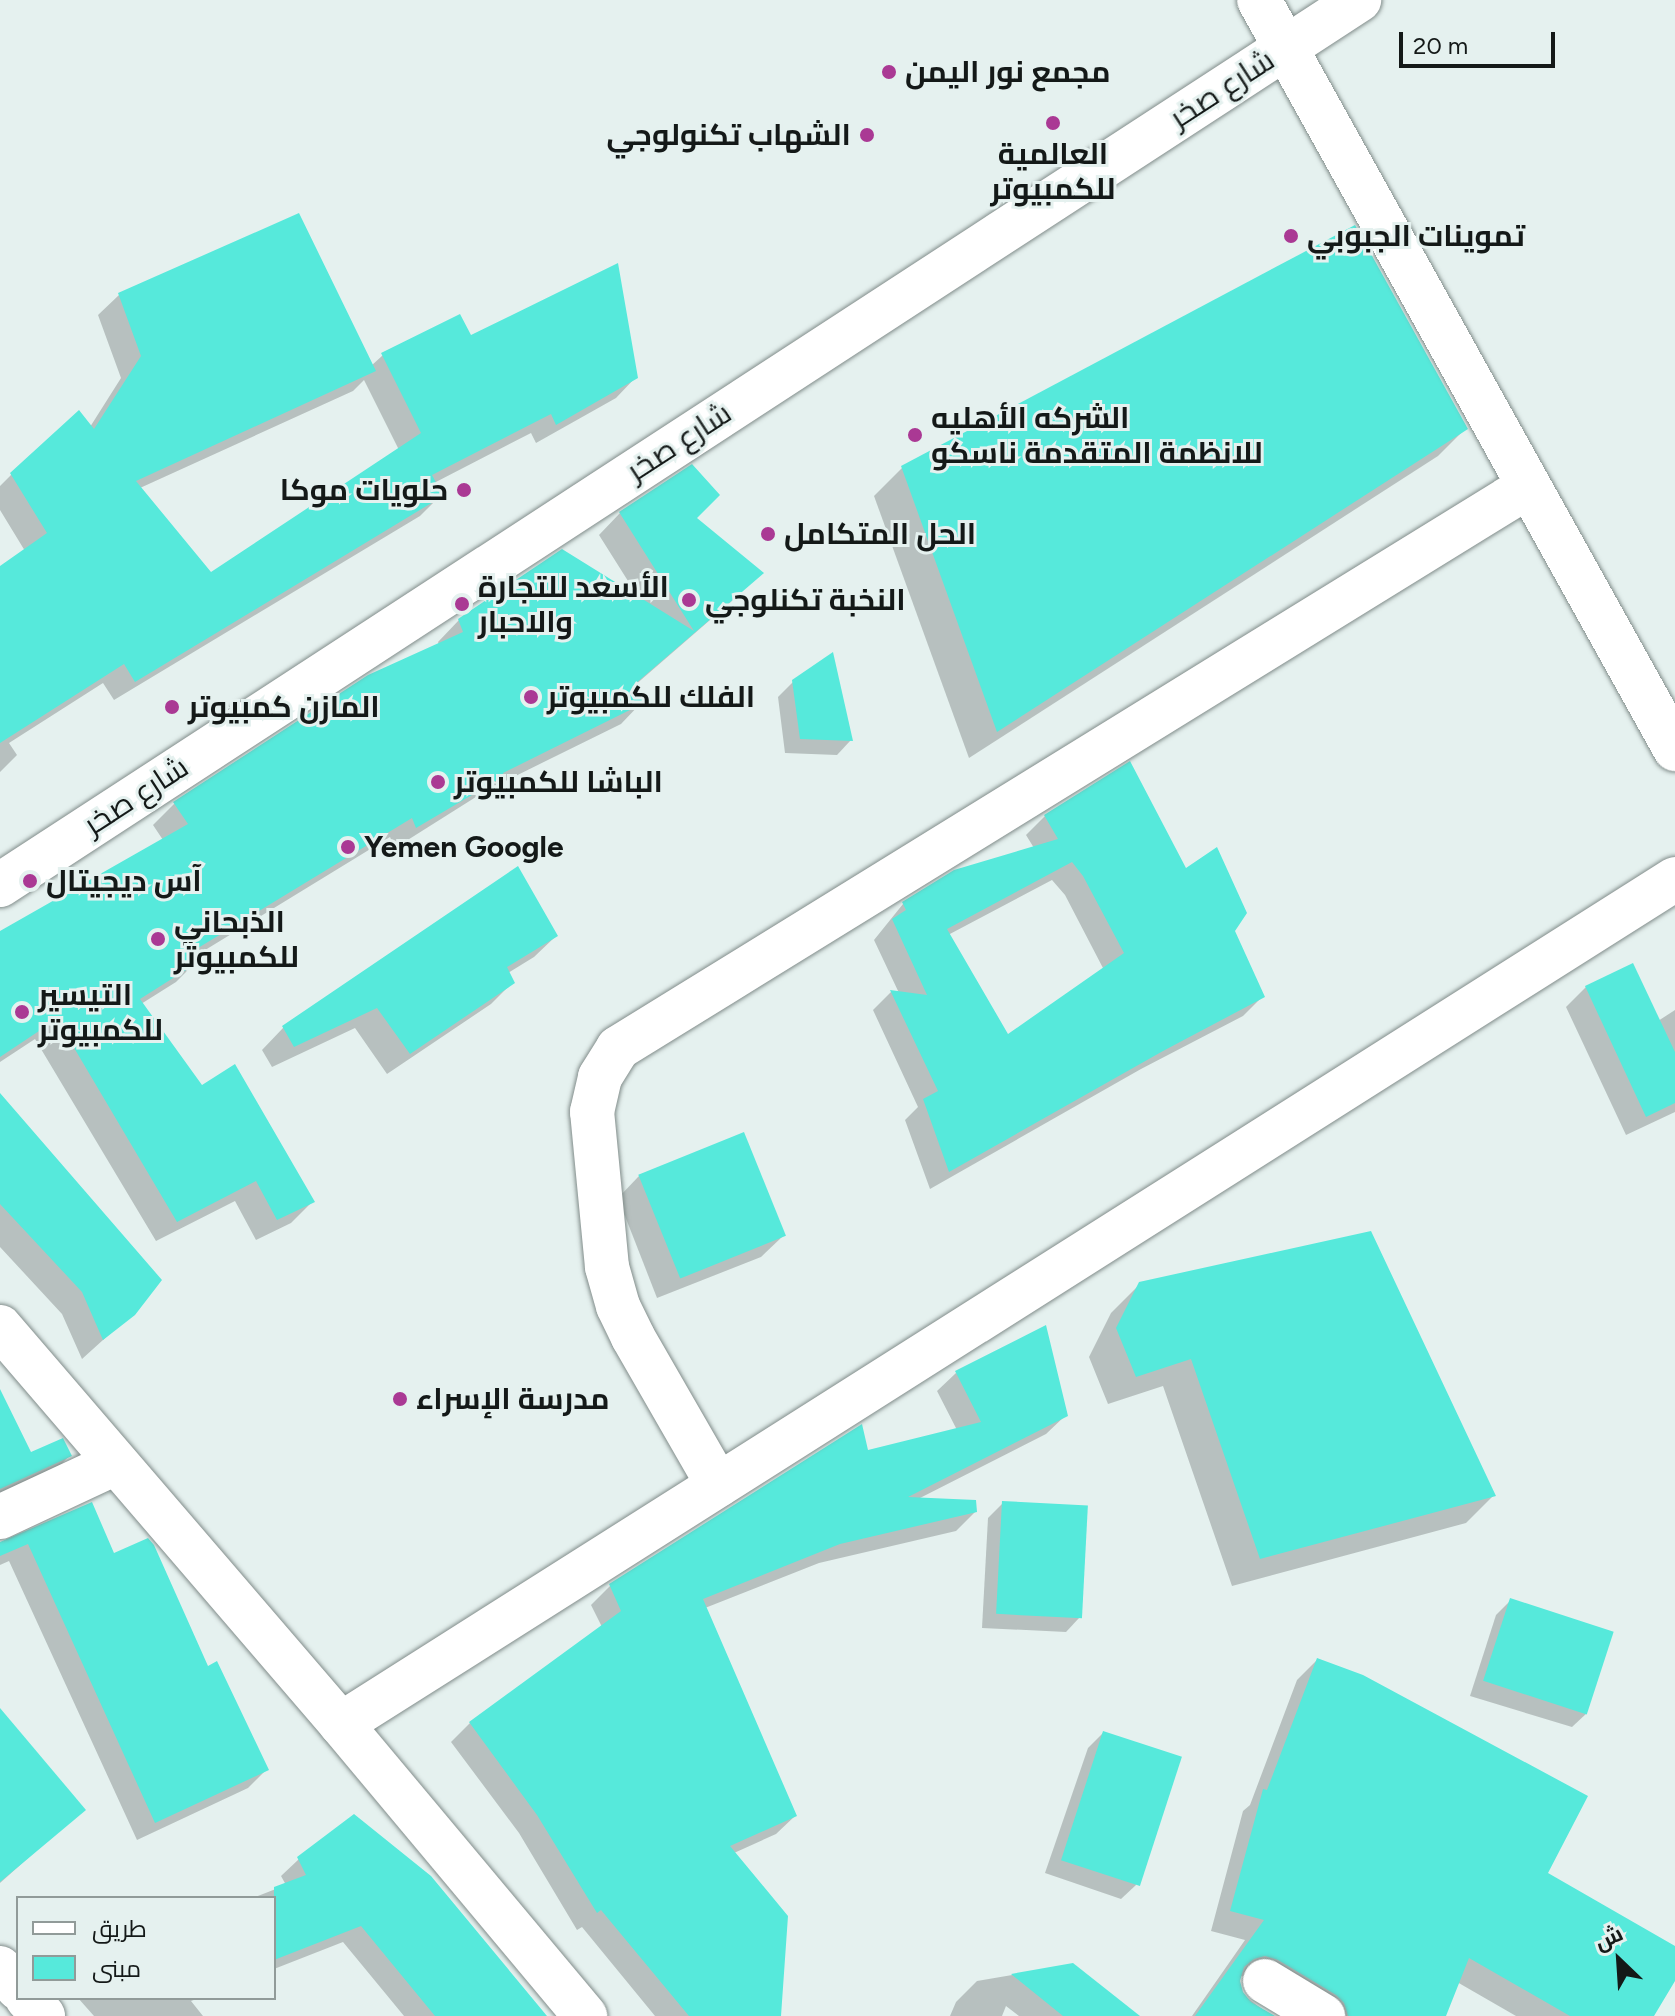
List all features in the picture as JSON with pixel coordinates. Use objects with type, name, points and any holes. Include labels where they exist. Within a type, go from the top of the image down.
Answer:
[{"type":"street","points":[[1259,0],[1675,749]]},
{"type":"street","name":"شارع صخر","points":[[0,885],[1359,0]]},
{"type":"street","points":[[718,1485],[633,1337],[618,1306],[607,1267],[592,1112],[600,1077],[618,1048],[1529,486]]},
{"type":"street","points":[[341,1724],[1675,879]]},
{"type":"street","points":[[0,1327],[341,1724],[585,2016]]},
{"type":"street","points":[[0,1517],[116,1463]]},
{"type":"street","points":[[0,1968],[16,1986]]},
{"type":"street","points":[[1265,1981],[1323,2016]]},
{"type":"street","points":[[29,2000],[43,2016]]},
{"type":"building","points":[[299,213],[376,371],[136,481],[211,572],[421,433],[381,353],[460,314],[471,335],[618,263],[638,378],[556,425],[551,414],[432,475],[443,496],[135,682],[124,664],[0,743],[0,566],[47,533],[10,473],[79,410],[94,429],[141,356],[118,293]]},
{"type":"building","points":[[1355,225],[1468,429],[997,732],[901,466]]},
{"type":"building","points":[[692,464],[720,495],[697,518],[764,573],[635,684],[644,703],[503,773],[504,776],[416,828],[412,818],[198,948],[200,961],[140,999],[202,1085],[235,1064],[315,1202],[277,1220],[256,1181],[177,1222],[57,1019],[0,1057],[0,931],[188,824],[173,802],[368,675],[463,632],[458,619],[562,549],[694,631],[619,512]]},
{"type":"building","points":[[833,652],[853,741],[800,739],[792,680]]},
{"type":"building","points":[[1130,761],[1186,868],[1217,847],[1247,913],[1235,931],[1265,997],[949,1172],[923,1099],[938,1091],[890,990],[927,995],[892,919],[906,910],[902,902],[954,870],[1058,839],[1044,815]],"holes":[[[1072,862],[1083,876],[1124,953],[1008,1034],[947,929]]]},
{"type":"building","points":[[518,866],[558,936],[507,967],[515,983],[410,1054],[377,1008],[294,1047],[282,1026]]},
{"type":"building","points":[[1633,963],[1675,1052],[1675,1103],[1646,1117],[1585,986]]},
{"type":"building","points":[[0,1093],[162,1280],[135,1315],[103,1340],[82,1292],[0,1204]]},
{"type":"building","points":[[744,1132],[786,1236],[680,1279],[638,1175]]},
{"type":"building","points":[[1371,1231],[1496,1496],[1260,1559],[1191,1359],[1136,1377],[1116,1328],[1139,1282]]},
{"type":"building","points":[[1046,1325],[1068,1416],[908,1497],[976,1500],[977,1512],[840,1544],[703,1599],[797,1816],[730,1846],[788,1916],[781,2016],[689,2016],[601,1910],[597,1913],[537,1815],[469,1722],[621,1611],[609,1584],[862,1424],[868,1450],[981,1422],[955,1371]]},
{"type":"building","points":[[0,1389],[31,1452],[63,1438],[72,1456],[0,1489]]},
{"type":"building","points":[[1002,1501],[1088,1506],[1082,1618],[996,1614]]},
{"type":"building","points":[[92,1502],[114,1553],[148,1538],[154,1545],[208,1666],[217,1661],[269,1770],[155,1823],[28,1544],[0,1556],[0,1542]]},
{"type":"building","points":[[1510,1598],[1614,1632],[1587,1714],[1483,1681]]},
{"type":"building","points":[[1317,1658],[1363,1675],[1588,1796],[1548,1873],[1675,1946],[1675,1981],[1654,2016],[1570,2016],[1469,1958],[1446,2016],[1348,2016],[1344,2003],[1336,1995],[1278,1960],[1265,1956],[1254,1959],[1244,1967],[1240,1981],[1243,1992],[1251,2002],[1275,2016],[1195,2016],[1264,1920],[1230,1911],[1263,1789],[1267,1790]]},
{"type":"building","points":[[0,1708],[86,1810],[0,1882]]},
{"type":"building","points":[[1103,1731],[1182,1757],[1140,1886],[1061,1860]]},
{"type":"building","points":[[354,1814],[431,1876],[547,2016],[435,2016],[361,1926],[276,1959],[274,1887],[306,1875],[297,1857]]},
{"type":"building","points":[[1073,1963],[1140,2016],[1063,2016],[1011,1974]]},
{"type":"place","name":"مجمع نور اليمن","points":[[889,72]]},
{"type":"place","name":"العالمية للكمبيوتر","points":[[1053,123]]},
{"type":"place","name":"الشهاب تكنولوجي","points":[[867,135]]},
{"type":"place","name":"تموينات الجبوبي","points":[[1291,236]]},
{"type":"place","name":"الشركه الأهليه للانظمة المتقدمة ناسكو","points":[[915,435]]},
{"type":"place","name":"حلويات موكا","points":[[464,490]]},
{"type":"place","name":"الحل المتكامل","points":[[768,534]]},
{"type":"place","name":"النخبة تكنلوجي","points":[[689,600]]},
{"type":"place","name":"الأسعد للتجارة والاحبار","points":[[462,604]]},
{"type":"place","name":"الفلك للكمبيوتر","points":[[531,697]]},
{"type":"place","name":"المازن كمبيوتر","points":[[172,707]]},
{"type":"place","name":"الباشا للكمبيوتر","points":[[438,782]]},
{"type":"place","name":"Yemen Google","points":[[348,847]]},
{"type":"place","name":"آس ديجيتال","points":[[30,881]]},
{"type":"place","name":"الذبحاني للكمبيوتر","points":[[158,939]]},
{"type":"place","name":"التيسير للكمبيوتر","points":[[22,1012]]},
{"type":"place","name":"مدرسة الإسراء","points":[[400,1399]]}]
